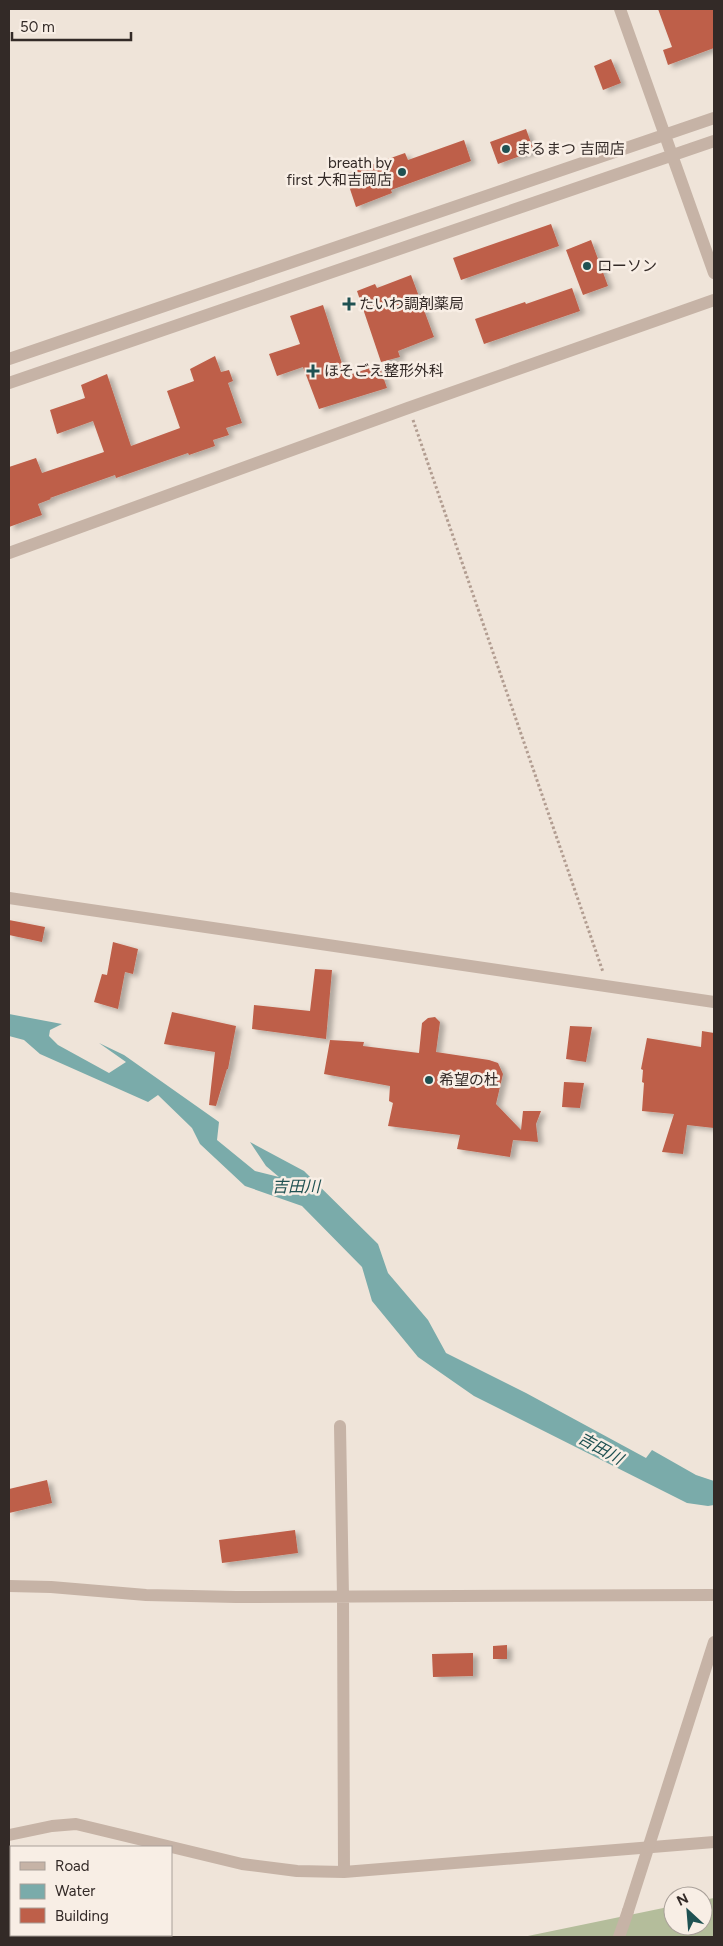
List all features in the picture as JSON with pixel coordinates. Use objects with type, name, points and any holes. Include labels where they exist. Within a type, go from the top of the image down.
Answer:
[{"type":"street","points":[[620,9],[674,155],[714,273]]},
{"type":"street","points":[[9,359],[714,118]]},
{"type":"street","points":[[9,383],[714,141]]},
{"type":"street","points":[[9,553],[408,408],[714,300]]},
{"type":"street","points":[[9,898],[714,1002]]},
{"type":"street","points":[[340,1426],[344,1872]]},
{"type":"street","points":[[9,1586],[51,1587],[146,1595],[236,1597],[714,1595]]},
{"type":"street","points":[[620,1937],[714,1642]]},
{"type":"street","points":[[9,1835],[52,1826],[76,1824],[167,1846]]},
{"type":"street","points":[[172,1847],[242,1864],[297,1871],[344,1872],[714,1842]]},
{"type":"path","points":[[408,408],[609,987]]},
{"type":"green space","points":[[713,1898],[714,1937],[523,1937],[663,1908],[663,1936],[713,1936]]},
{"type":"water","name":"吉田川","points":[[9,1014],[62,1024],[50,1030],[49,1036],[58,1045],[109,1073],[126,1062],[99,1043],[124,1055],[219,1122],[217,1140],[255,1171],[279,1177],[266,1166],[250,1142],[304,1171],[378,1244],[388,1273],[428,1320],[446,1353],[526,1393],[646,1458],[652,1450],[696,1475],[714,1481],[714,1505],[687,1503],[474,1396],[418,1357],[372,1301],[362,1267],[302,1206],[245,1186],[200,1144],[192,1128],[158,1095],[148,1102],[40,1054],[24,1040],[9,1036]]},
{"type":"building","points":[[658,9],[714,9],[714,48],[668,65],[663,50],[672,47]]},
{"type":"building","points":[[611,59],[621,83],[603,90],[594,66]]},
{"type":"building","points":[[526,129],[534,151],[498,164],[490,142]]},
{"type":"building","points":[[464,140],[471,161],[391,190],[392,193],[356,207],[345,174],[405,153],[408,160]]},
{"type":"building","points":[[551,224],[559,246],[461,280],[453,258]]},
{"type":"building","points":[[591,240],[608,286],[583,295],[566,250]]},
{"type":"building","points":[[411,275],[434,337],[398,351],[400,357],[381,362],[357,291],[375,284],[377,288]]},
{"type":"building","points":[[572,288],[580,311],[484,344],[475,319]]},
{"type":"building","points":[[323,305],[346,376],[379,365],[387,388],[319,409],[303,367],[277,376],[269,354],[300,344],[290,316]]},
{"type":"building","points":[[215,356],[221,372],[229,370],[233,381],[228,383],[242,423],[226,428],[229,435],[213,440],[215,446],[189,455],[188,453],[116,478],[115,475],[50,498],[38,504],[42,515],[9,527],[9,467],[36,458],[42,473],[104,452],[93,421],[57,434],[50,410],[85,398],[81,385],[107,374],[131,446],[180,428],[167,391],[194,381],[190,369]]},
{"type":"building","points":[[9,920],[45,927],[42,942],[9,935]]},
{"type":"building","points":[[113,942],[138,949],[133,974],[125,972],[118,1009],[94,1002],[102,974],[107,975]]},
{"type":"building","points":[[315,969],[332,970],[326,1039],[252,1029],[254,1005],[310,1011]]},
{"type":"building","points":[[172,1012],[236,1026],[228,1069],[216,1106],[209,1105],[215,1052],[164,1044]]},
{"type":"building","name":"希望の杜","points":[[435,1017],[440,1022],[436,1052],[498,1063],[503,1074],[496,1104],[521,1130],[523,1111],[541,1111],[536,1124],[538,1142],[513,1140],[510,1157],[457,1149],[460,1135],[388,1126],[393,1103],[389,1101],[390,1086],[324,1074],[330,1040],[364,1042],[363,1046],[419,1053],[422,1023],[428,1018]]},
{"type":"building","points":[[570,1026],[592,1027],[586,1062],[566,1059]]},
{"type":"building","points":[[702,1031],[714,1033],[714,1128],[687,1125],[683,1154],[662,1152],[674,1114],[642,1111],[644,1083],[642,1082],[643,1070],[641,1069],[647,1038],[701,1047]]},
{"type":"building","points":[[564,1082],[584,1083],[580,1108],[562,1107]]},
{"type":"building","points":[[47,1480],[52,1503],[9,1513],[9,1489]]},
{"type":"building","points":[[295,1530],[298,1553],[222,1563],[219,1540]]},
{"type":"building","points":[[507,1645],[507,1659],[493,1659],[493,1646]]},
{"type":"building","points":[[473,1653],[473,1676],[433,1677],[432,1654]]},
{"type":"place","name":"まるまつ 吉岡店","points":[[506,149]]},
{"type":"place","name":"breath by first 大和吉岡店","points":[[402,172]]},
{"type":"place","name":"ローソン","points":[[587,266]]},
{"type":"place","name":"たいわ調剤薬局","points":[[349,304]]},
{"type":"place","name":"ほそごえ整形外科","points":[[313,371]]},
{"type":"place","name":"希望の杜","points":[[429,1080]]}]
